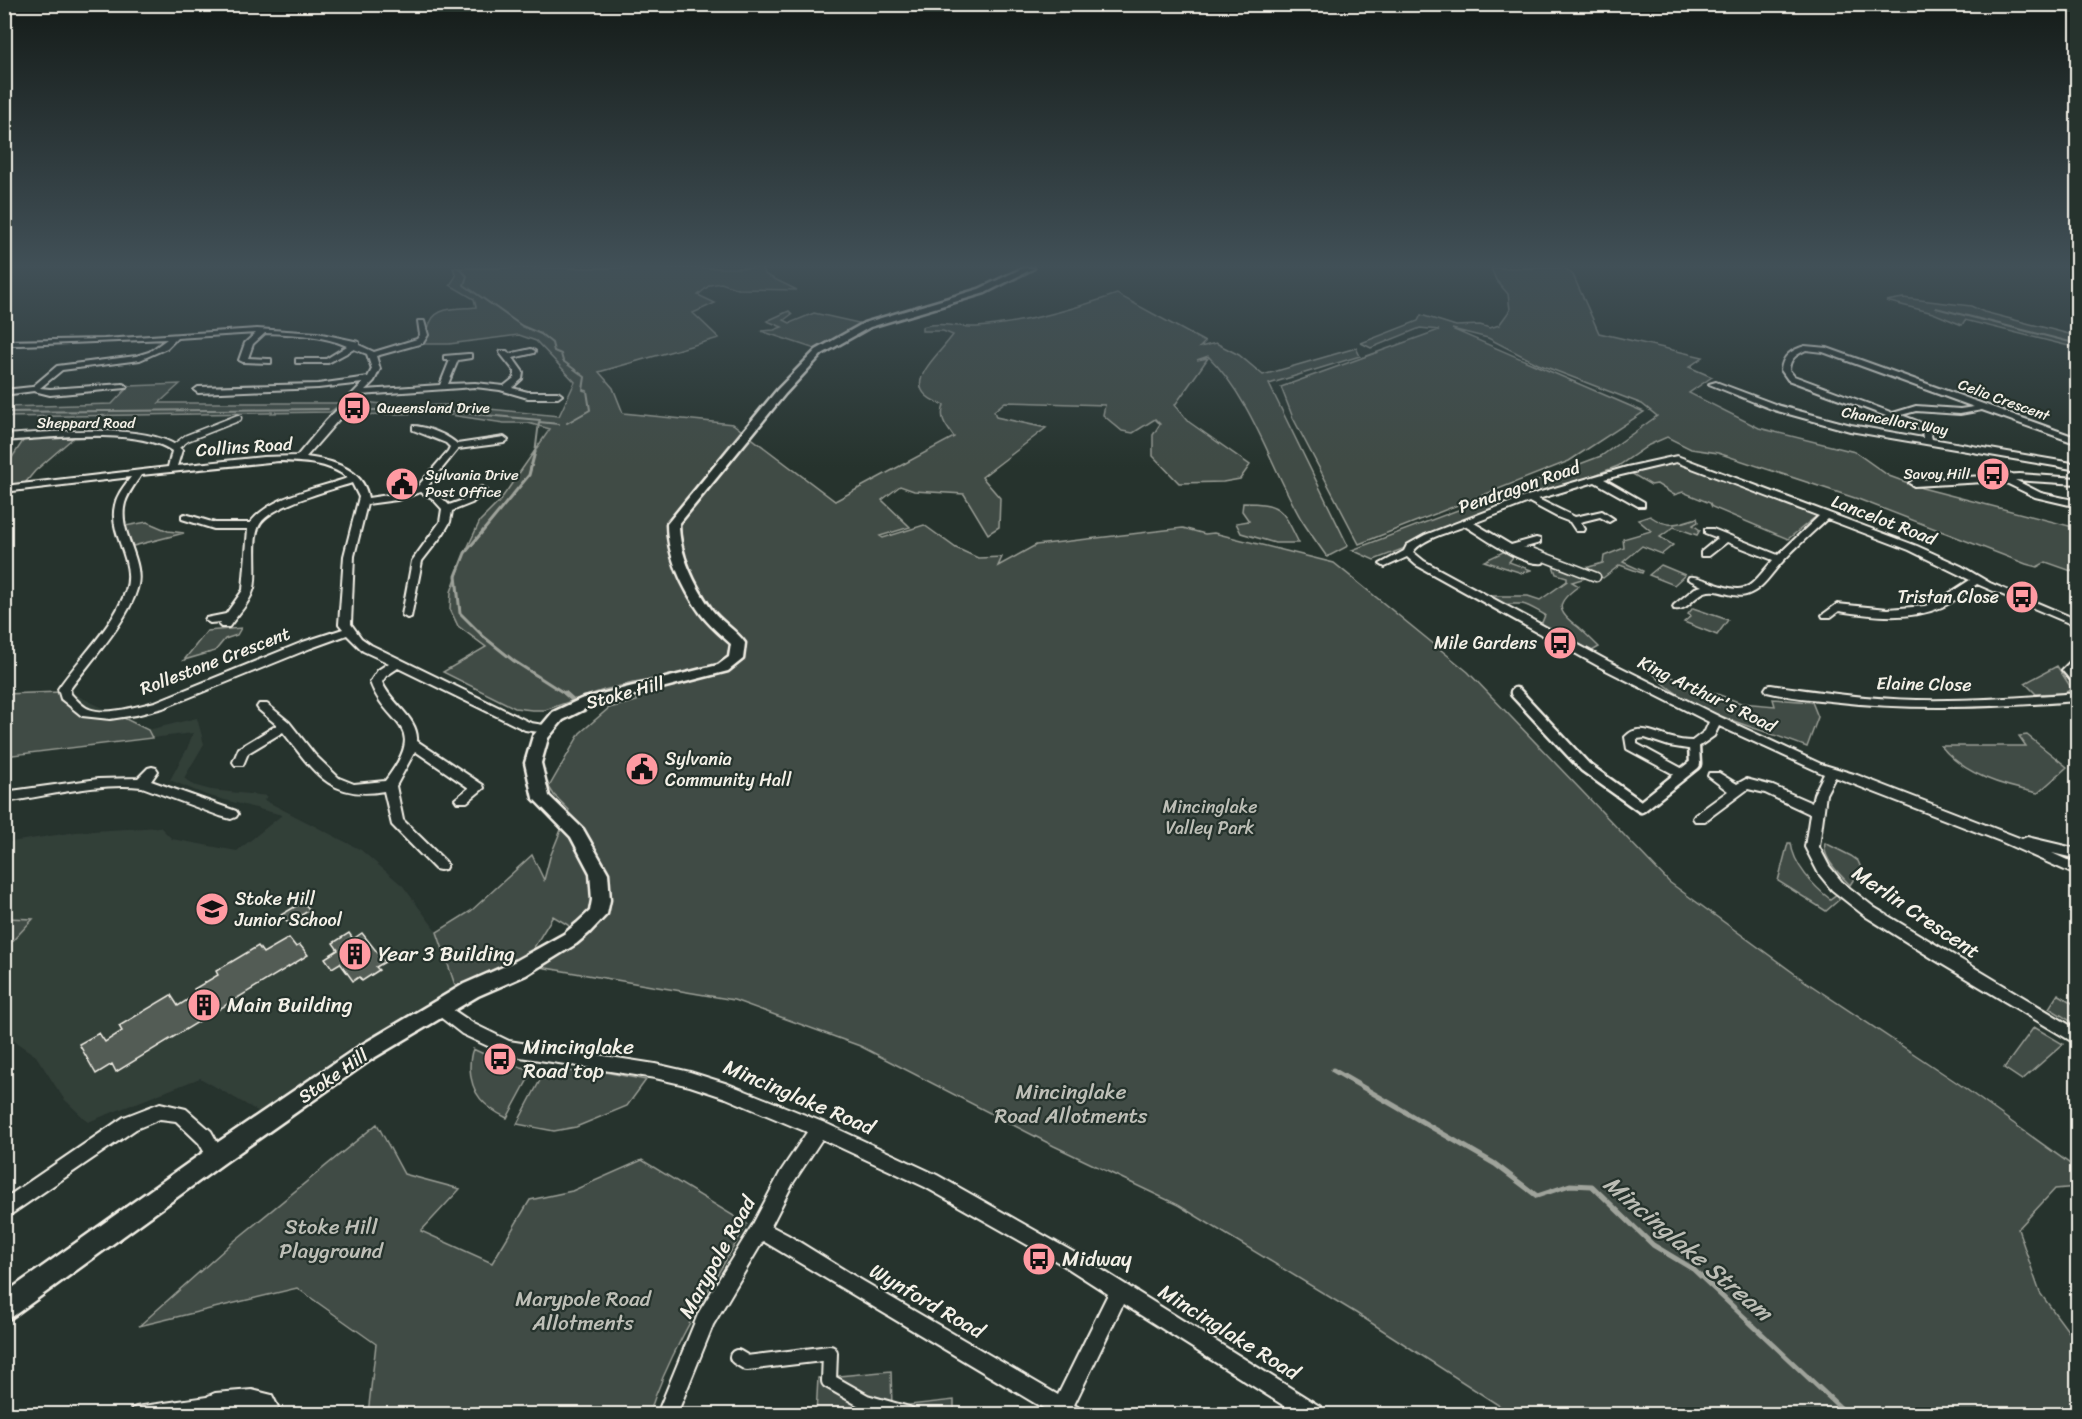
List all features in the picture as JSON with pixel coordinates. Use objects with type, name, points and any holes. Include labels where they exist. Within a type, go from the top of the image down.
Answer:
[{"type":"street","points":[[4,343],[214,334]]},
{"type":"street","points":[[259,334],[249,343],[243,360],[268,361]]},
{"type":"street","points":[[295,334],[321,336],[356,345],[374,354],[420,341],[424,334]]},
{"type":"street","name":"Stoke Hill","points":[[4,1309],[216,1156],[365,1053],[471,990],[519,969],[570,939],[598,914],[602,900],[599,873],[577,833],[541,798],[533,763],[536,747],[546,729],[558,716],[579,705],[723,668],[736,659],[738,644],[707,614],[683,570],[673,537],[673,524],[781,392],[819,352],[851,334]]},
{"type":"street","points":[[34,389],[60,368],[143,356],[169,345],[175,336]]},
{"type":"street","points":[[299,361],[328,361],[356,345]]},
{"type":"street","name":"Celia Crescent","points":[[1928,441],[1922,427],[1895,415],[1796,380],[1787,374],[1784,367],[1791,354],[1805,348],[1824,350],[2078,441]]},
{"type":"street","points":[[506,389],[516,381],[519,375],[507,355],[531,351]]},
{"type":"street","points":[[299,459],[329,423],[372,379],[376,369],[374,354]]},
{"type":"street","points":[[443,387],[451,358],[468,356]]},
{"type":"street","points":[[198,390],[318,386],[372,379]]},
{"type":"street","name":"Chancellors Way","points":[[1713,384],[1777,408],[1822,421],[2076,468]]},
{"type":"street","points":[[4,393],[34,389],[50,392],[123,386]]},
{"type":"street","points":[[359,393],[475,386],[506,389],[528,395],[558,396]]},
{"type":"street","points":[[1821,402],[1837,395]]},
{"type":"street","points":[[1895,415],[1905,408],[1965,412],[1982,407]]},
{"type":"street","name":"Sheppard Road","points":[[166,441],[175,447],[188,438],[238,418]]},
{"type":"street","points":[[409,438],[420,429],[449,441],[455,447]]},
{"type":"street","name":"Sheppard Road","points":[[4,438],[110,435],[166,441],[188,438]]},
{"type":"street","points":[[364,502],[397,497],[421,488],[455,447],[499,443]]},
{"type":"street","points":[[172,469],[177,452],[175,447]]},
{"type":"street","name":"Collins Road","points":[[4,489],[261,460],[299,459],[333,465],[354,479]]},
{"type":"street","name":"Pendragon Road","points":[[1385,564],[1407,553],[1411,547],[1466,522],[1530,498],[1673,459]]},
{"type":"street","name":"Lancelot Road","points":[[1673,459],[1913,548],[1958,568],[1977,580],[2078,624]]},
{"type":"street","name":"Rollestone Crescent","points":[[139,472],[120,503],[121,536],[133,565],[132,588],[120,612],[64,689],[65,696],[86,713],[111,715],[159,705],[307,645],[348,631]]},
{"type":"street","points":[[1914,483],[1936,485],[2031,477],[2078,482]]},
{"type":"street","points":[[1597,478],[1641,504]]},
{"type":"street","points":[[2003,478],[2038,495],[2078,504]]},
{"type":"street","points":[[210,621],[227,621],[247,592],[254,526],[260,516],[277,506],[354,479],[362,488],[364,502],[349,556],[345,624],[348,631],[367,648],[397,663],[529,727],[546,729]]},
{"type":"street","points":[[421,488],[435,496],[447,509]]},
{"type":"street","points":[[447,509],[469,501],[481,490]]},
{"type":"street","points":[[1530,498],[1577,525],[1602,514],[1609,519]]},
{"type":"street","points":[[407,615],[417,561],[445,522],[447,509]]},
{"type":"street","points":[[1693,579],[1711,587],[1741,593],[1753,589],[1779,559],[1824,516]]},
{"type":"street","points":[[185,517],[214,526],[254,526]]},
{"type":"street","points":[[1466,522],[1539,561]]},
{"type":"street","points":[[1708,531],[1779,559]]},
{"type":"street","points":[[1705,554],[1725,538]]},
{"type":"street","points":[[1514,549],[1536,541]]},
{"type":"street","points":[[1514,549],[1532,552],[1596,577]]},
{"type":"street","name":"King Arthur's Road","points":[[1407,553],[1420,563],[1513,615],[1716,720],[1831,773],[1852,778],[2006,837],[2078,871]]},
{"type":"street","points":[[1827,615],[1837,607],[1874,612],[1936,606],[1977,580]]},
{"type":"street","points":[[1678,607],[1699,590],[1711,587]]},
{"type":"street","points":[[2078,661],[2068,670],[2078,681]]},
{"type":"street","points":[[397,663],[382,673],[376,682],[378,691],[402,716],[411,733],[412,743],[389,785],[397,822],[440,866]]},
{"type":"street","name":"Elaine Close","points":[[1771,689],[1848,699],[1916,704],[1986,703],[2078,697]]},
{"type":"street","points":[[1515,692],[1585,767],[1641,807],[1695,764],[1694,746]]},
{"type":"street","points":[[263,707],[285,724],[312,759],[342,785],[361,789],[389,785]]},
{"type":"street","points":[[1681,773],[1631,746],[1632,737],[1638,733],[1650,734],[1669,742],[1694,746],[1710,734],[1716,720]]},
{"type":"street","points":[[239,752],[285,724]]},
{"type":"street","points":[[412,743],[478,788],[462,799]]},
{"type":"street","points":[[142,782],[152,771]]},
{"type":"street","name":"Merlin Crescent","points":[[1831,773],[1820,794],[1812,847],[1824,870],[1837,886],[1870,912],[2078,1038]]},
{"type":"street","points":[[1714,776],[1737,790]]},
{"type":"street","points":[[4,797],[115,783],[142,782],[200,806],[231,814]]},
{"type":"street","points":[[1700,818],[1746,784],[1817,811]]},
{"type":"street","name":"King Arthur's Road","points":[[2006,837],[2078,854]]},
{"type":"street","name":"Mincinglake Road","points":[[440,1008],[468,1029],[507,1048],[644,1069],[690,1079],[728,1091],[819,1129],[931,1181],[1069,1259],[1314,1414]]},
{"type":"street","points":[[4,1210],[130,1123],[160,1111],[180,1114],[205,1137],[216,1156]]},
{"type":"street","name":"Marypole Road","points":[[667,1414],[706,1319],[759,1230],[787,1177],[819,1129]]},
{"type":"street","name":"Wynford Road","points":[[759,1230],[782,1241],[844,1281],[1067,1412]]},
{"type":"street","points":[[1067,1412],[1119,1291]]},
{"type":"street","points":[[737,1357],[747,1363],[830,1353],[828,1381],[874,1404],[908,1414]]},
{"type":"street","points":[[137,1414],[252,1400],[265,1402],[269,1409],[267,1414]]},
{"type":"shaded area","name":"Stoke Hill Junior School","points":[[70,692],[148,730],[197,718],[204,744],[184,778],[193,785],[211,790],[268,796],[264,800],[361,850],[403,886],[437,932],[457,991],[347,1050],[261,1113],[200,1078],[88,1122],[64,1099],[36,1056],[7,1036],[5,1038],[4,843],[76,832],[160,827],[172,839],[237,851],[282,815],[206,795],[170,780],[193,733],[5,756],[5,694]]},
{"type":"green space","name":"Mincinglake Valley Park","points":[[715,334],[719,338],[599,372],[613,388],[623,413],[733,424],[835,501],[954,437],[943,418],[944,405],[922,391],[921,382],[923,373],[953,335],[951,334],[1191,334],[1205,342],[1200,347],[1216,343],[1239,355],[1263,375],[1356,348],[1360,356],[1269,384],[1348,546],[1327,557],[1301,519],[1249,413],[1224,374],[1208,356],[1197,360],[1208,358],[1175,405],[1189,422],[1250,465],[1240,479],[1223,482],[1179,483],[1153,456],[1153,435],[1160,424],[1155,419],[1133,433],[1122,431],[1103,415],[1105,405],[1005,402],[994,411],[996,417],[1046,428],[982,477],[1000,498],[999,527],[988,534],[964,494],[914,491],[900,486],[882,500],[910,527],[880,536],[883,538],[924,525],[956,548],[978,558],[1002,557],[998,566],[1036,545],[1183,528],[1205,534],[1214,533],[1334,563],[1468,672],[1669,882],[1806,982],[1959,1084],[2077,1169],[2077,1187],[2055,1189],[2018,1229],[2040,1293],[2077,1343],[2077,1414],[1512,1414],[1356,1313],[1178,1205],[1054,1146],[860,1046],[734,1000],[540,967],[577,941],[568,925],[553,916],[533,949],[457,991],[437,932],[471,911],[532,855],[544,880],[550,857],[569,810],[549,787],[580,733],[609,708],[637,701],[636,696],[730,669],[633,683],[604,690],[545,710],[515,708],[443,672],[486,647],[458,626],[450,609],[451,592],[480,521],[499,502],[550,429],[528,423],[504,423],[437,413],[350,415],[364,402],[401,406],[448,405],[559,416],[575,382],[536,341],[519,335],[449,344],[420,344],[425,335]]},
{"type":"green space","points":[[771,334],[843,334],[815,349]]},
{"type":"green space","points":[[1384,334],[1405,334],[1371,348],[1361,343]]},
{"type":"green space","points":[[1427,334],[1464,334],[1644,412],[1569,461],[1359,544],[1293,418],[1281,387]]},
{"type":"green space","points":[[1473,334],[1604,334],[1703,357],[1689,367],[1712,377],[1689,393],[1759,428],[1855,452],[1889,476],[1922,488],[2077,528],[2077,573],[2046,562],[2037,567],[2026,564],[1858,499],[1718,453],[1691,449],[1667,437],[1649,445],[1618,466],[1374,560],[1352,550],[1601,456],[1657,416],[1642,404],[1538,364],[1488,338]]},
{"type":"green space","points":[[2022,334],[2070,334],[2077,336],[2077,348]]},
{"type":"green space","points":[[180,384],[159,403],[342,403],[330,412],[5,417],[5,407],[112,404],[129,386]]},
{"type":"green space","points":[[25,438],[73,438],[35,471],[25,483],[5,486],[5,468]]},
{"type":"green space","points":[[1674,460],[1819,514],[1788,539],[1712,507],[1710,503],[1683,492],[1674,495],[1657,484],[1651,485],[1629,472]]},
{"type":"green space","points":[[1243,503],[1266,504],[1279,510],[1289,522],[1299,543],[1275,543],[1241,533],[1236,523],[1249,521],[1242,511]]},
{"type":"green space","points":[[1650,516],[1668,524],[1697,518],[1698,522],[1693,525],[1700,530],[1697,535],[1674,527],[1660,537],[1673,545],[1662,554],[1642,546],[1623,562],[1643,571],[1642,573],[1620,565],[1603,578],[1582,569],[1603,563],[1604,556],[1624,548],[1623,539],[1651,531],[1638,520]]},
{"type":"green space","points":[[147,522],[168,531],[184,533],[133,546],[125,526]]},
{"type":"green space","points":[[1505,551],[1513,557],[1509,562],[1531,570],[1522,573],[1484,561]]},
{"type":"green space","points":[[1552,563],[1592,576],[1572,582],[1579,586],[1566,597],[1561,606],[1565,616],[1599,647],[1592,651],[1541,625],[1545,615],[1534,609],[1522,604],[1502,604],[1489,596],[1528,596],[1540,600],[1567,581],[1567,577],[1556,574]]},
{"type":"green space","points":[[1661,565],[1685,575],[1674,585],[1649,575]]},
{"type":"green space","points":[[1693,608],[1728,620],[1717,635],[1684,622],[1691,616],[1688,614]]},
{"type":"green space","points":[[241,628],[237,635],[225,639],[215,651],[184,660],[207,631]]},
{"type":"green space","points":[[2057,666],[2070,686],[2070,690],[2064,693],[2036,694],[2025,683]]},
{"type":"green space","points":[[1648,668],[1741,703],[1775,706],[1773,699],[1812,702],[1818,717],[1807,747],[1701,707],[1664,684]]},
{"type":"green space","points":[[60,692],[60,700],[83,715],[102,719],[122,717],[148,730],[152,738],[5,756],[4,694]]},
{"type":"green space","points":[[2027,735],[2067,767],[2038,793],[1985,778],[1961,765],[1941,746],[2026,746],[2019,736]]},
{"type":"green space","points":[[1788,843],[1791,843],[1800,867],[1817,888],[1830,899],[1837,894],[1841,898],[1826,911],[1778,881]]},
{"type":"green space","points":[[1825,843],[1858,861],[1861,868],[1850,885],[1829,860]]},
{"type":"green space","points":[[4,918],[33,919],[5,949]]},
{"type":"green space","points":[[2058,994],[2077,1006],[2077,1025],[2049,1008]]},
{"type":"green space","points":[[2034,1027],[2063,1044],[2022,1080],[2004,1068]]},
{"type":"green space","points":[[473,1049],[501,1062],[533,1070],[507,1118],[485,1104],[476,1092],[470,1068]]},
{"type":"green space","points":[[545,1071],[605,1072],[646,1080],[627,1106],[576,1127],[554,1131],[517,1124]]},
{"type":"green space","name":"Marypole Road Allotments","points":[[377,1124],[404,1174],[460,1189],[421,1231],[492,1263],[530,1200],[572,1191],[642,1160],[747,1224],[680,1341],[649,1414],[368,1414],[376,1344],[297,1288],[139,1326],[233,1242]]},
{"type":"green space","points":[[891,1371],[892,1407],[954,1400],[954,1414],[816,1414],[818,1378]]},
{"type":"building","name":"Sylvania Community Hall","points":[[654,762],[654,772],[629,776],[629,766]]},
{"type":"building","points":[[303,902],[310,910],[288,923],[281,915]]},
{"type":"building","name":"Year 3 Building","points":[[349,933],[353,939],[362,933],[385,962],[376,967],[379,970],[362,981],[359,977],[353,981],[340,963],[332,968],[325,958],[338,950],[333,943]]},
{"type":"building","name":"Main Building","points":[[289,938],[296,947],[300,945],[308,955],[116,1072],[112,1064],[96,1074],[79,1044],[99,1033],[105,1042],[122,1031],[119,1026],[171,995],[178,1006],[197,994],[194,989],[218,975],[216,971],[258,946],[263,953]]},
{"type":"waterway","name":"Mincinglake Stream","points":[[541,334],[552,343],[554,351],[561,354],[563,361],[585,377],[583,390],[587,391],[590,410],[567,423]]},
{"type":"waterway","points":[[2039,334],[2078,344]]},
{"type":"waterway","points":[[4,412],[328,409]]},
{"type":"waterway","points":[[350,410],[430,410],[540,420]]},
{"type":"waterway","name":"Mincinglake Stream","points":[[535,454],[539,422],[559,424]]},
{"type":"waterway","name":"Mincinglake Stream","points":[[535,452],[529,475],[465,553],[456,576],[460,613],[484,637],[514,661],[567,695]]},
{"type":"waterway","name":"Mincinglake Stream","points":[[565,693],[584,710]]},
{"type":"waterway","name":"Mincinglake Stream","points":[[1333,1070],[1495,1164],[1537,1196],[1570,1185],[1592,1186],[1653,1245],[1693,1269],[1847,1414]]},
{"type":"place","name":"Queensland Drive","points":[[354,408]]},
{"type":"place","name":"Savoy Hill","points":[[1993,474]]},
{"type":"place","name":"Sylvania Drive Post Office","points":[[402,484]]},
{"type":"place","name":"Tristan Close","points":[[2022,597]]},
{"type":"place","name":"Mile Gardens","points":[[1560,643]]},
{"type":"place","name":"Sylvania Community Hall","points":[[642,769]]},
{"type":"place","name":"Stoke Hill Junior School","points":[[212,909]]},
{"type":"place","name":"Year 3 Building","points":[[355,954]]},
{"type":"place","name":"Main Building","points":[[204,1005]]},
{"type":"place","name":"Mincinglake Road top","points":[[500,1059]]},
{"type":"place","name":"Midway","points":[[1039,1259]]},
{"type":"park label","name":"Mincinglake Road Allotments","points":[[1071,1104]]},
{"type":"park label","name":"Stoke Hill Playground","points":[[331,1239]]}]
